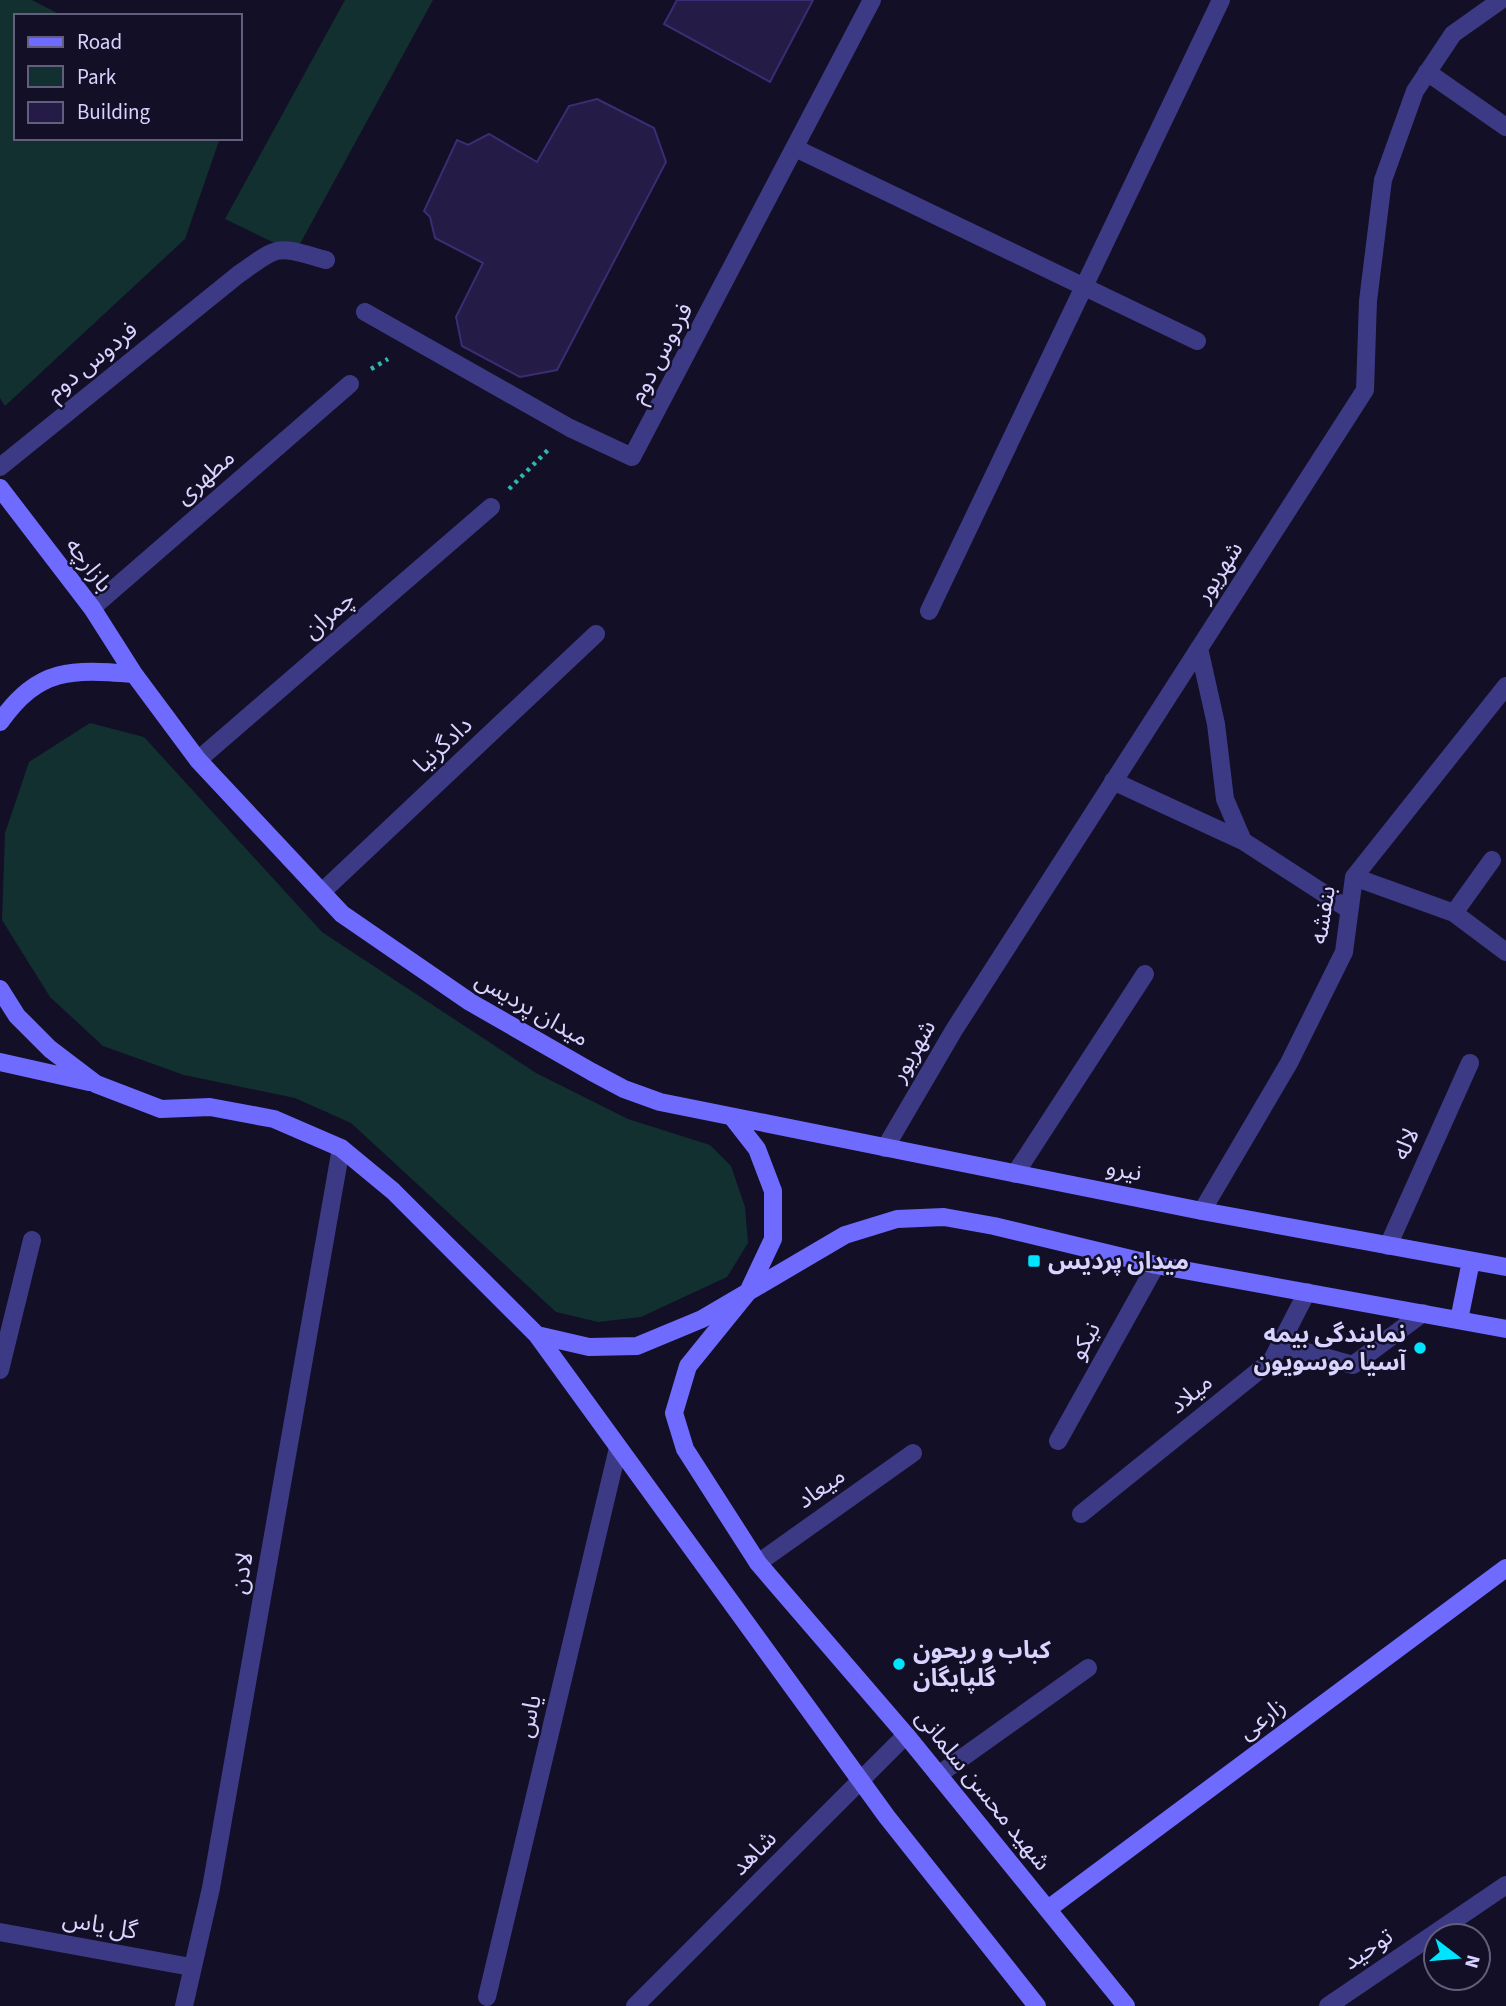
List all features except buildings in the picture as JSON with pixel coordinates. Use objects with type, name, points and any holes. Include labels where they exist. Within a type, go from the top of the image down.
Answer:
[{"type":"main road","name":"بازارچه","points":[[0,488],[92,608],[134,674]]},
{"type":"main road","points":[[0,722],[30,688],[56,674],[82,670],[134,674]]},
{"type":"main road","name":"میدان پردیس","points":[[134,674],[198,760],[351,922],[470,1002],[624,1089],[660,1102],[733,1117]]},
{"type":"main road","points":[[0,989],[17,1016],[50,1049],[96,1084]]},
{"type":"main road","points":[[0,1062],[96,1084],[161,1109],[210,1107],[274,1119],[341,1148],[393,1191],[537,1335],[861,1782],[1037,2006]]},
{"type":"main road","points":[[733,1117],[757,1149],[773,1191],[773,1239],[748,1292]]},
{"type":"main road","name":"نیرو","points":[[733,1117],[1202,1211],[1506,1267]]},
{"type":"main road","points":[[537,1335],[589,1347],[637,1346],[702,1319],[845,1235],[897,1219],[944,1217],[1156,1265],[1506,1329]]},
{"type":"main road","points":[[1459,1320],[1471,1261]]},
{"type":"main road","name":"شهید محسن سلمانی","points":[[748,1292],[688,1366],[674,1413],[685,1449],[758,1563],[906,1735],[1126,2006]]},
{"type":"main road","name":"زارعی","points":[[1048,1909],[1506,1569]]},
{"type":"street","name":"فردوس دوم","points":[[365,313],[628,458],[636,453],[872,0]]},
{"type":"street","points":[[929,611],[1222,0]]},
{"type":"street","name":"شهریور","points":[[886,1148],[954,1030],[1365,390],[1368,301],[1383,180],[1415,91],[1427,72],[1453,34],[1501,0]]},
{"type":"street","points":[[1427,72],[1506,127]]},
{"type":"street","points":[[796,148],[1197,341]]},
{"type":"street","name":"فردوس دوم","points":[[0,467],[239,274],[269,253],[286,248],[326,260]]},
{"type":"street","name":"مطهری","points":[[92,608],[350,384]]},
{"type":"street","name":"چمران","points":[[198,760],[491,507]]},
{"type":"street","name":"دادگرنیا","points":[[323,891],[596,634]]},
{"type":"street","points":[[1199,648],[1216,724],[1225,799],[1243,841]]},
{"type":"street","name":"بنفشه","points":[[1202,1211],[1289,1063],[1345,952],[1348,909],[1354,877],[1506,685]]},
{"type":"street","points":[[1113,781],[1243,841],[1348,909]]},
{"type":"street","points":[[1454,913],[1492,860]]},
{"type":"street","points":[[1354,877],[1454,913],[1506,952]]},
{"type":"street","points":[[1015,1174],[1144,974]]},
{"type":"street","name":"لاله","points":[[1388,1246],[1470,1063]]},
{"type":"street","name":"لادن","points":[[184,2006],[211,1888],[341,1148]]},
{"type":"street","points":[[0,1370],[32,1240]]},
{"type":"street","name":"نیکو","points":[[1058,1441],[1156,1265]]},
{"type":"street","name":"میلاد","points":[[1081,1514],[1272,1360],[1307,1292]]},
{"type":"street","points":[[1281,1345],[1353,1365],[1423,1313]]},
{"type":"street","name":"یاس","points":[[487,1997],[618,1448]]},
{"type":"street","name":"میعاد","points":[[758,1563],[913,1453]]},
{"type":"street","points":[[938,1775],[1088,1668]]},
{"type":"street","name":"شاهد","points":[[635,2006],[906,1735]]},
{"type":"street","name":"توحید","points":[[1328,2006],[1506,1885]]},
{"type":"street","name":"گل یاس","points":[[0,1932],[191,1967]]},
{"type":"path","points":[[350,384],[415,340]]},
{"type":"path","points":[[491,507],[570,428]]},
{"type":"green space","points":[[0,0],[32,0],[59,14],[14,14],[14,140],[219,140],[185,239],[5,406],[0,398]]},
{"type":"green space","points":[[345,0],[433,0],[295,253],[225,219]]},
{"type":"green space","points":[[90,723],[144,737],[322,932],[536,1073],[628,1119],[710,1145],[731,1166],[745,1207],[748,1243],[727,1277],[641,1317],[598,1322],[556,1312],[351,1123],[295,1098],[184,1075],[103,1046],[50,997],[2,920],[5,833],[29,762]]},
{"type":"place","name":"میدان پردیس","points":[[1034,1261]]},
{"type":"place","name":"نمایندگی بیمه آسیا موسویون","points":[[1420,1348]]},
{"type":"place","name":"کباب و ریحون گلپایگان","points":[[899,1664]]}]
